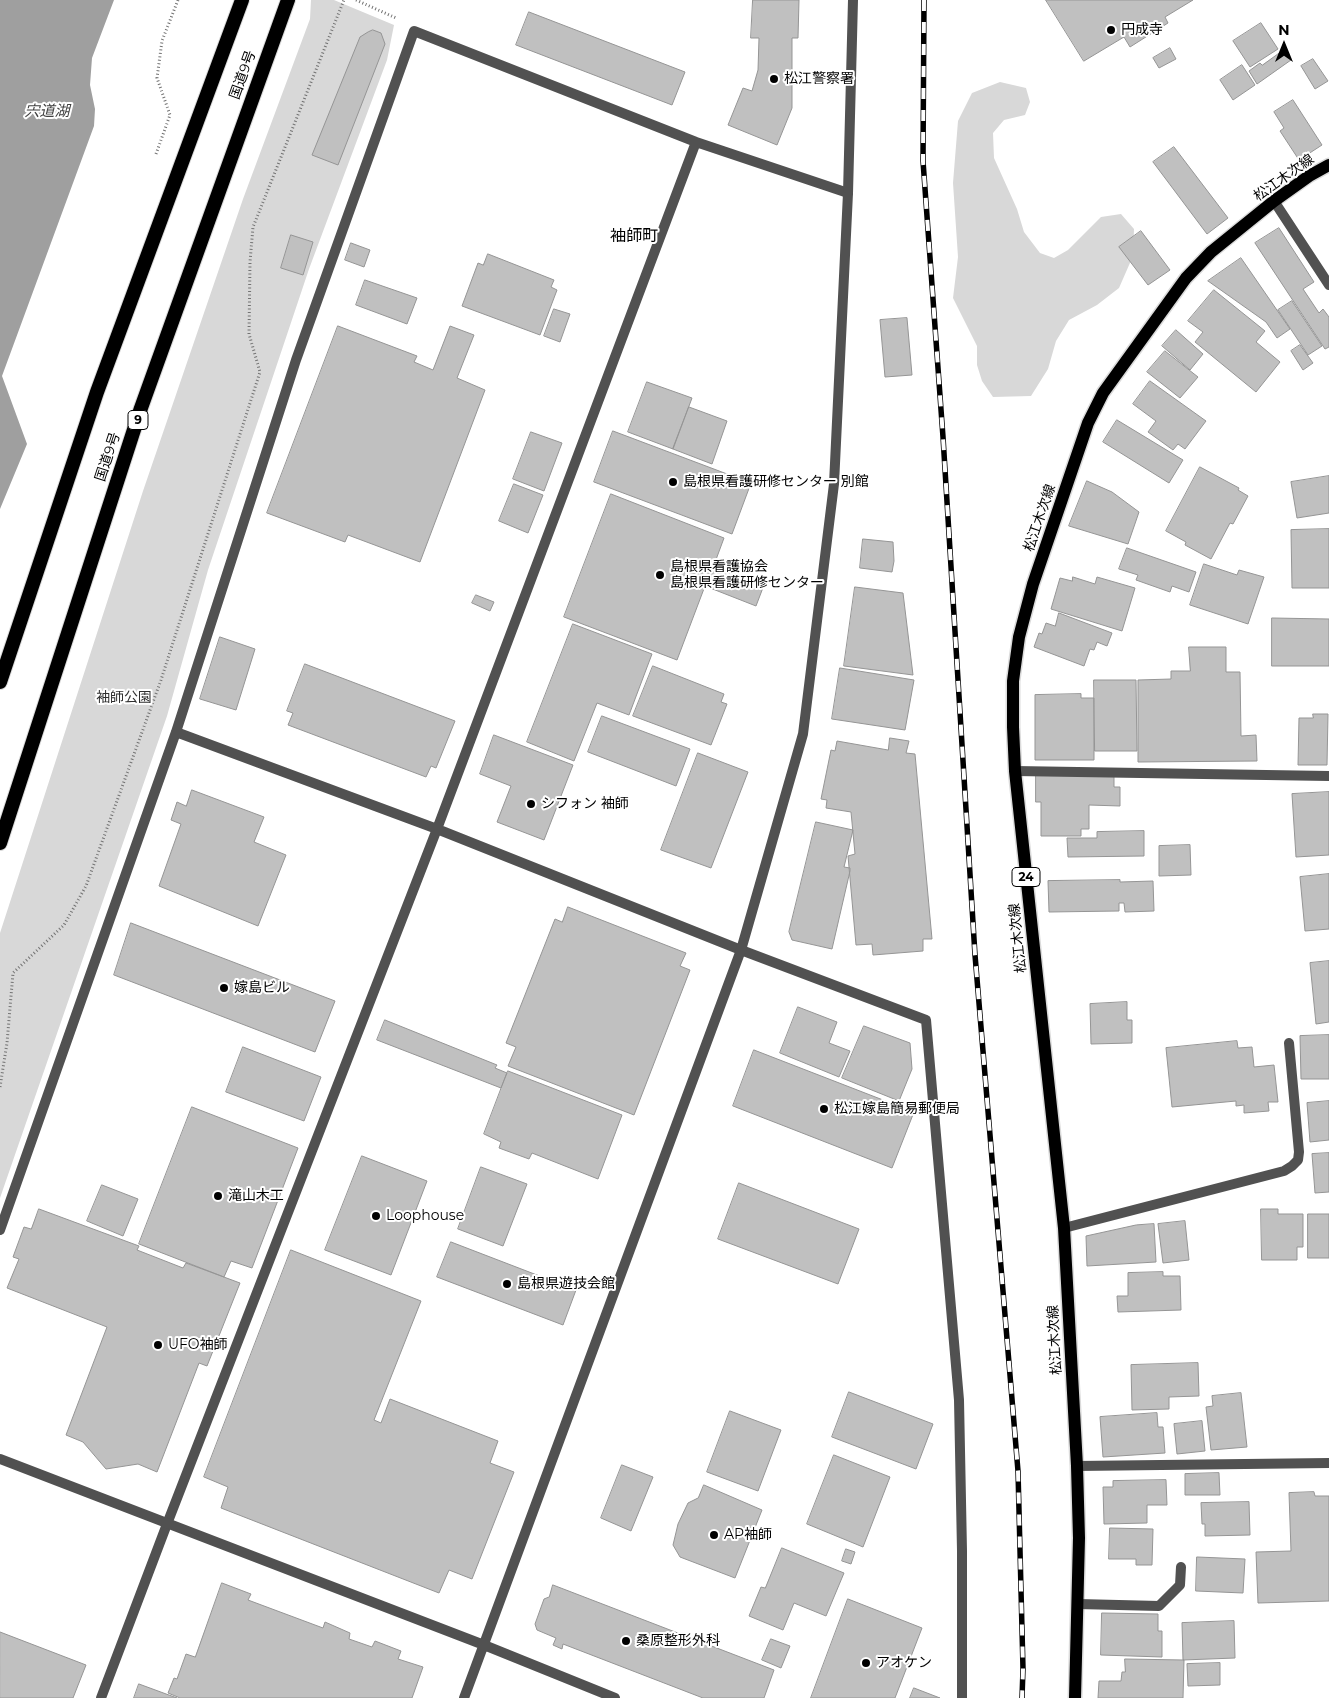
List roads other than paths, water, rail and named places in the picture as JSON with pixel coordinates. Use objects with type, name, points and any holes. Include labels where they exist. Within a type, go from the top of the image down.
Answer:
[{"type":"highway","name":"国道9号","points":[[0,682],[97,392],[242,0]]},
{"type":"highway","name":"国道9号","points":[[0,843],[141,408],[288,0]]},
{"type":"main road","name":"松江木次線","points":[[1075,1698],[1079,1538],[1077,1466],[1064,1228],[1015,771],[1013,681],[1019,637],[1033,584],[1088,423],[1103,393],[1186,278],[1211,252],[1274,201],[1309,176],[1329,165]]},
{"type":"street","points":[[464,1698],[741,950],[803,734],[834,484],[848,193],[853,0]]},
{"type":"street","points":[[0,1230],[176,732],[296,360],[414,31],[696,142],[848,193]]},
{"type":"street","points":[[101,1698],[437,829],[696,142]]},
{"type":"street","points":[[1274,201],[1329,284]]},
{"type":"street","points":[[176,732],[437,829],[741,950],[926,1020],[959,1400],[962,1698]]},
{"type":"street","points":[[1015,771],[1329,776]]},
{"type":"street","points":[[1064,1228],[1284,1171],[1292,1166],[1298,1160],[1299,1143],[1289,1044]]},
{"type":"street","points":[[0,1460],[484,1645],[615,1698]]},
{"type":"street","points":[[1077,1466],[1329,1463]]},
{"type":"street","points":[[1078,1604],[1159,1606],[1180,1585],[1181,1567]]},
{"type":"water","name":"宍道湖","points":[[0,0],[114,0],[92,58],[90,85],[95,109],[94,126],[2,376],[27,444],[0,509]]},
{"type":"railway","points":[[924,0],[923,161],[943,437],[975,955],[1018,1471],[1023,1669],[1022,1698]]},
{"type":"place","name":"円成寺","points":[[1111,30]]},
{"type":"place","name":"松江警察署","points":[[774,79]]},
{"type":"place","name":"島根県看護研修センター 別館","points":[[673,482]]},
{"type":"place","name":"島根県看護協会 島根県看護研修センター","points":[[660,575]]},
{"type":"place","name":"シフォン 袖師","points":[[531,804]]},
{"type":"place","name":"嫁島ビル","points":[[224,988]]},
{"type":"place","name":"松江嫁島簡易郵便局","points":[[824,1109]]},
{"type":"place","name":"滝山木工","points":[[218,1196]]},
{"type":"place","name":"Loophouse","points":[[376,1216]]},
{"type":"place","name":"島根県遊技会館","points":[[507,1284]]},
{"type":"place","name":"UFO袖師","points":[[158,1345]]},
{"type":"place","name":"AP袖師","points":[[714,1535]]},
{"type":"place","name":"桑原整形外科","points":[[626,1641]]},
{"type":"place","name":"アオケン","points":[[866,1663]]},
{"type":"district","name":"袖師町","points":[[634,236]]},
{"type":"park label","name":"袖師公園","points":[[124,698]]}]
